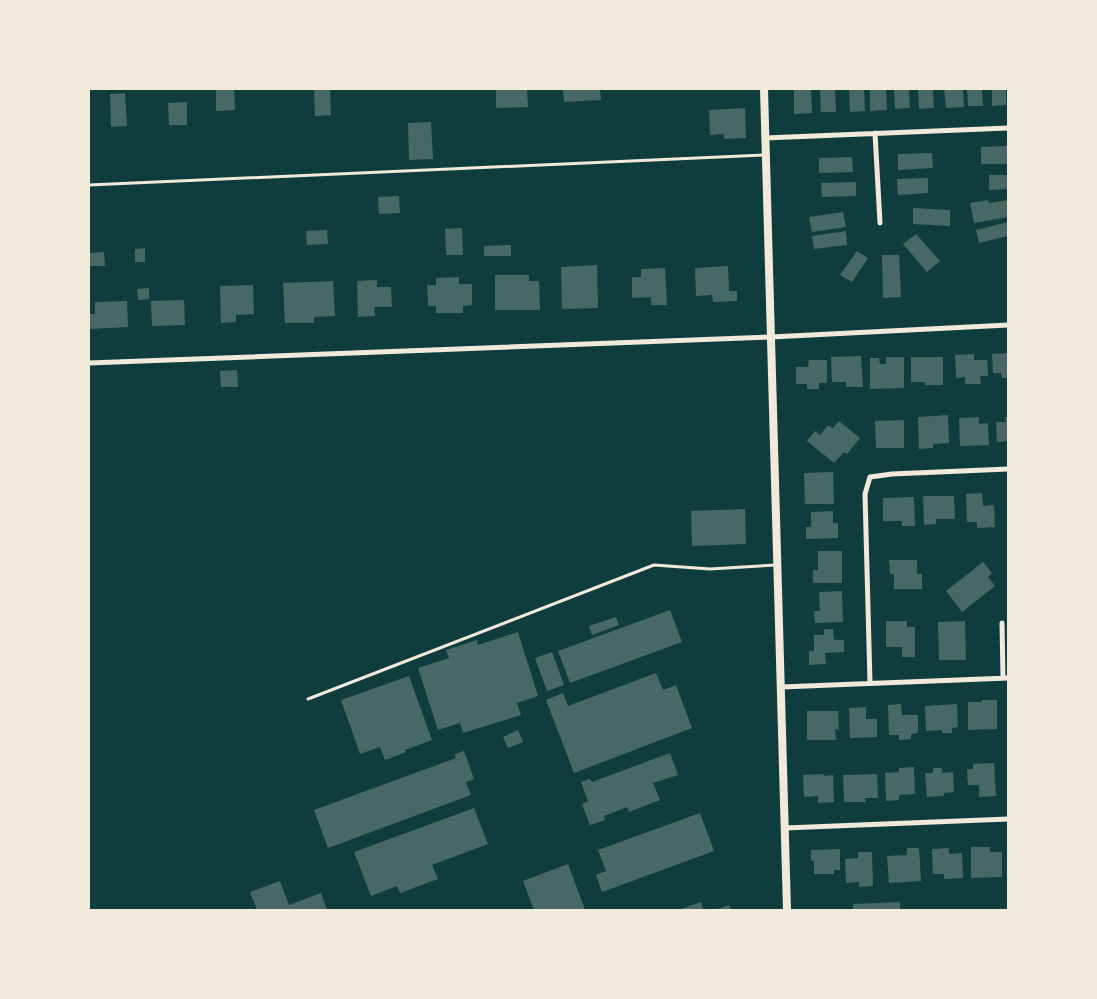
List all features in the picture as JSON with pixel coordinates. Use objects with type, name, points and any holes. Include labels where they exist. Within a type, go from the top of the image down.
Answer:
[{"type":"street","points":[[764,89],[787,910]]},
{"type":"street","points":[[765,138],[1008,128]]},
{"type":"street","points":[[875,133],[880,223]]},
{"type":"street","points":[[89,363],[771,337],[1008,325]]},
{"type":"street","points":[[870,683],[865,494],[870,477],[892,474],[1008,469]]},
{"type":"street","points":[[780,687],[1006,678],[1002,623]]},
{"type":"street","points":[[785,828],[1008,819]]},
{"type":"lane","points":[[89,185],[766,155]]},
{"type":"lane","points":[[308,699],[654,565],[710,569],[777,565]]},
{"type":"building","points":[[216,89],[234,89],[235,110],[216,111]]},
{"type":"building","points":[[314,89],[330,89],[331,115],[315,116]]},
{"type":"building","points":[[496,89],[527,89],[528,107],[496,108]]},
{"type":"building","points":[[563,89],[600,89],[601,100],[564,102]]},
{"type":"building","points":[[794,89],[811,89],[812,113],[794,114]]},
{"type":"building","points":[[820,89],[835,89],[836,112],[821,112]]},
{"type":"building","points":[[849,89],[864,89],[865,111],[850,112]]},
{"type":"building","points":[[870,89],[886,89],[887,110],[870,111]]},
{"type":"building","points":[[894,89],[909,89],[910,108],[895,109]]},
{"type":"building","points":[[918,89],[933,89],[934,108],[919,109]]},
{"type":"building","points":[[944,89],[963,89],[964,107],[946,108]]},
{"type":"building","points":[[967,89],[982,89],[983,106],[968,106]]},
{"type":"building","points":[[992,89],[1006,89],[1006,105],[992,106]]},
{"type":"building","points":[[125,93],[127,126],[111,127],[110,94]]},
{"type":"building","points":[[187,102],[187,125],[169,125],[168,103]]},
{"type":"building","points":[[745,108],[746,138],[724,139],[724,134],[710,135],[709,110]]},
{"type":"building","points":[[431,122],[433,159],[409,160],[408,123]]},
{"type":"building","points":[[1008,146],[1008,164],[981,164],[981,147]]},
{"type":"building","points":[[932,153],[933,168],[898,170],[898,154]]},
{"type":"building","points":[[852,157],[853,172],[819,173],[819,158]]},
{"type":"building","points":[[989,175],[1008,175],[1008,189],[989,190]]},
{"type":"building","points":[[928,178],[928,193],[898,195],[897,179]]},
{"type":"building","points":[[856,182],[856,196],[822,197],[821,183]]},
{"type":"building","points":[[399,196],[400,213],[379,214],[378,197]]},
{"type":"building","points":[[988,200],[989,203],[1008,200],[1008,217],[974,223],[970,203]]},
{"type":"building","points":[[913,208],[950,210],[950,226],[913,224]]},
{"type":"building","points":[[843,212],[846,227],[812,232],[809,217]]},
{"type":"building","points":[[1008,222],[1008,236],[979,243],[976,230]]},
{"type":"building","points":[[462,228],[463,255],[446,255],[445,229]]},
{"type":"building","points":[[327,230],[328,244],[307,245],[306,231]]},
{"type":"building","points":[[846,231],[847,245],[814,249],[812,236]]},
{"type":"building","points":[[916,234],[940,261],[927,272],[903,244]]},
{"type":"building","points":[[511,245],[511,256],[484,256],[484,246]]},
{"type":"building","points":[[145,248],[145,262],[135,262],[135,249]]},
{"type":"building","points":[[857,251],[868,258],[852,282],[840,275]]},
{"type":"building","points":[[104,252],[105,266],[89,266],[89,253]]},
{"type":"building","points":[[882,255],[899,255],[901,297],[883,298]]},
{"type":"building","points":[[597,265],[598,308],[562,309],[561,267]]},
{"type":"building","points":[[728,266],[729,291],[737,291],[737,301],[713,302],[712,295],[696,296],[695,268]]},
{"type":"building","points":[[665,268],[667,305],[651,305],[651,297],[632,298],[632,277],[641,277],[641,269]]},
{"type":"building","points":[[495,275],[529,275],[529,281],[539,281],[540,310],[495,310]]},
{"type":"building","points":[[459,277],[459,284],[472,284],[472,305],[463,306],[463,313],[436,313],[436,306],[428,306],[427,285],[436,285],[436,278]]},
{"type":"building","points":[[377,280],[377,287],[391,287],[392,307],[374,307],[375,316],[358,317],[357,281]]},
{"type":"building","points":[[333,281],[335,316],[314,317],[314,323],[285,323],[283,283]]},
{"type":"building","points":[[253,285],[254,314],[236,315],[236,322],[221,323],[220,286]]},
{"type":"building","points":[[149,288],[149,299],[138,300],[137,289]]},
{"type":"building","points":[[184,300],[185,325],[152,326],[151,301]]},
{"type":"building","points":[[127,301],[128,327],[89,329],[89,314],[95,314],[95,302]]},
{"type":"building","points":[[1008,353],[1008,378],[1002,378],[1001,373],[993,373],[992,354]]},
{"type":"building","points":[[974,354],[974,360],[987,360],[988,376],[980,376],[981,384],[965,384],[965,377],[956,378],[955,355]]},
{"type":"building","points":[[861,356],[863,387],[846,387],[846,382],[832,382],[831,357]]},
{"type":"building","points":[[886,357],[904,357],[904,388],[870,389],[870,358],[879,358],[880,364],[886,364]]},
{"type":"building","points":[[911,357],[943,357],[943,385],[925,385],[925,382],[911,382]]},
{"type":"building","points":[[809,360],[827,360],[827,383],[819,383],[819,389],[807,389],[807,384],[796,384],[796,367],[808,367]]},
{"type":"building","points":[[237,370],[238,387],[221,387],[220,371]]},
{"type":"building","points":[[948,415],[949,443],[933,444],[933,448],[919,449],[918,417]]},
{"type":"building","points":[[979,417],[979,424],[988,423],[989,445],[960,446],[959,418]]},
{"type":"building","points":[[1005,417],[1008,417],[1008,441],[997,442],[996,422],[1006,422]]},
{"type":"building","points":[[904,420],[904,448],[876,448],[875,421]]},
{"type":"building","points":[[839,421],[860,438],[847,454],[844,452],[834,463],[807,441],[815,431],[820,435],[828,425],[833,428]]},
{"type":"building","points":[[833,472],[834,504],[805,504],[804,473]]},
{"type":"building","points":[[982,493],[983,506],[994,505],[995,527],[977,528],[977,522],[967,522],[966,494]]},
{"type":"building","points":[[923,496],[954,496],[955,519],[936,519],[936,524],[924,525]]},
{"type":"building","points":[[914,497],[915,526],[902,526],[902,521],[883,521],[883,498]]},
{"type":"building","points":[[745,509],[746,544],[692,546],[691,511]]},
{"type":"building","points":[[833,511],[833,523],[838,523],[838,538],[806,539],[806,527],[811,527],[811,512]]},
{"type":"building","points":[[818,551],[842,551],[842,583],[813,583],[813,570],[818,570]]},
{"type":"building","points":[[889,560],[917,560],[917,574],[922,574],[922,589],[894,589],[894,574],[890,574]]},
{"type":"building","points":[[983,562],[992,573],[988,577],[995,586],[962,612],[946,591]]},
{"type":"building","points":[[842,591],[843,622],[815,623],[814,611],[820,611],[819,592]]},
{"type":"building","points":[[670,610],[682,642],[570,683],[558,651]]},
{"type":"building","points":[[616,617],[619,625],[592,635],[589,626]]},
{"type":"building","points":[[886,621],[907,621],[907,627],[915,627],[915,657],[902,657],[902,647],[886,647]]},
{"type":"building","points":[[965,621],[966,660],[939,660],[938,622]]},
{"type":"building","points":[[824,629],[833,629],[834,640],[844,640],[844,652],[825,653],[826,664],[809,665],[809,651],[814,651],[814,635],[824,635]]},
{"type":"building","points":[[518,632],[538,696],[517,703],[521,715],[463,733],[460,723],[438,730],[418,668],[449,658],[446,650],[477,640],[478,645]]},
{"type":"building","points":[[552,652],[564,685],[547,691],[535,658]]},
{"type":"building","points":[[656,673],[663,690],[676,685],[692,728],[574,773],[546,700],[563,693],[568,706]]},
{"type":"building","points":[[409,676],[432,740],[385,760],[380,747],[360,754],[341,700]]},
{"type":"building","points":[[982,700],[997,700],[997,729],[968,730],[968,702],[982,702]]},
{"type":"building","points":[[901,704],[902,715],[918,715],[918,733],[911,734],[911,739],[899,740],[899,735],[889,735],[888,705]]},
{"type":"building","points":[[957,704],[958,727],[952,728],[952,733],[942,733],[942,730],[926,731],[925,706]]},
{"type":"building","points":[[866,707],[866,719],[877,719],[877,737],[850,738],[849,708]]},
{"type":"building","points":[[807,711],[838,711],[839,730],[835,729],[836,740],[807,740]]},
{"type":"building","points":[[518,730],[523,742],[508,748],[503,737]]},
{"type":"building","points":[[464,751],[474,779],[466,782],[471,795],[328,848],[314,810],[456,758],[455,754]]},
{"type":"building","points":[[670,753],[678,775],[653,783],[660,800],[629,812],[627,807],[604,816],[605,820],[590,825],[582,804],[588,801],[581,782],[590,779],[592,782]]},
{"type":"building","points":[[994,763],[996,796],[979,797],[979,785],[968,785],[967,769],[973,769],[973,764]]},
{"type":"building","points":[[914,767],[915,794],[899,795],[899,800],[886,801],[885,773],[899,772],[899,768]]},
{"type":"building","points":[[933,768],[942,768],[942,773],[953,772],[954,792],[944,793],[944,796],[927,797],[925,773],[933,773]]},
{"type":"building","points":[[824,774],[824,776],[833,775],[834,802],[818,803],[818,796],[804,797],[803,775]]},
{"type":"building","points":[[877,774],[878,798],[865,798],[866,802],[844,802],[843,775]]},
{"type":"building","points":[[474,808],[488,844],[432,865],[438,879],[400,893],[397,886],[371,896],[354,852]]},
{"type":"building","points":[[700,813],[714,851],[602,892],[596,875],[606,871],[598,850]]},
{"type":"building","points":[[971,847],[990,847],[990,852],[1002,852],[1002,877],[971,878]]},
{"type":"building","points":[[907,848],[919,848],[921,881],[889,883],[887,856],[907,855]]},
{"type":"building","points":[[949,848],[949,854],[962,853],[963,878],[944,879],[944,874],[933,874],[932,849]]},
{"type":"building","points":[[840,849],[840,870],[834,870],[834,874],[814,874],[814,861],[811,861],[811,850]]},
{"type":"building","points":[[858,852],[872,852],[873,886],[859,887],[859,882],[846,883],[845,859],[858,858]]},
{"type":"building","points":[[568,864],[585,910],[534,910],[523,881]]},
{"type":"building","points":[[280,881],[289,905],[321,893],[327,910],[257,910],[250,892]]},
{"type":"building","points":[[701,902],[703,910],[678,910]]},
{"type":"building","points":[[900,902],[900,910],[853,910],[853,904]]},
{"type":"building","points":[[729,905],[731,910],[715,910]]}]
